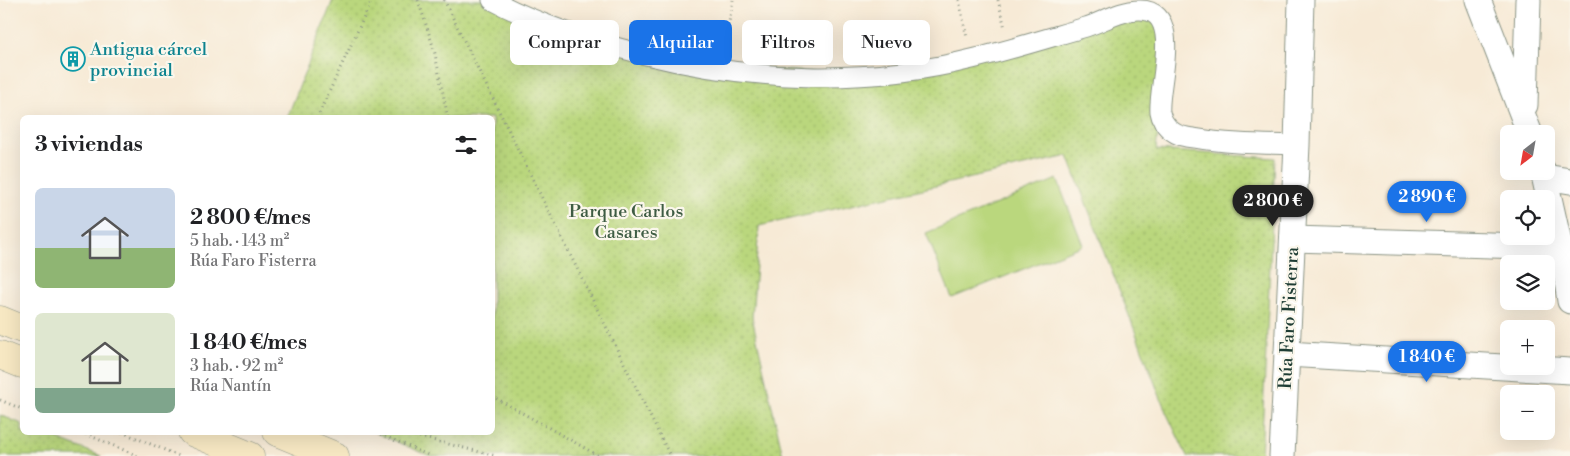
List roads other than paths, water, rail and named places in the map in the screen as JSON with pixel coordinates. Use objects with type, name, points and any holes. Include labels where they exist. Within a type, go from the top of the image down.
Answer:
[{"type":"main road","points":[[0,320],[20,328]]},
{"type":"main road","points":[[0,355],[20,363]]},
{"type":"main road","points":[[199,435],[250,456]]},
{"type":"main road","points":[[284,435],[334,456]]},
{"type":"street","points":[[492,0],[559,30],[678,63],[761,75],[825,77],[873,76],[923,70],[1010,49],[1140,10],[1153,13],[1161,20],[1165,32],[1166,48],[1160,112],[1163,122],[1170,130],[1179,136],[1207,141],[1297,145]]},
{"type":"street","name":"Rúa Faro Fisterra","points":[[1282,456],[1297,145],[1301,0]]},
{"type":"street","points":[[1478,0],[1527,125]]},
{"type":"street","points":[[1527,125],[1528,0]]},
{"type":"street","points":[[1555,177],[1570,181]]},
{"type":"street","points":[[1545,180],[1561,247],[1570,300]]},
{"type":"street","points":[[1293,239],[1561,247]]},
{"type":"street","points":[[1287,354],[1570,371]]},
{"type":"place","name":"Antigua cárcel provincial","points":[[73,59]]},
{"type":"park label","name":"Parque Carlos Casares","points":[[626,221]]}]
